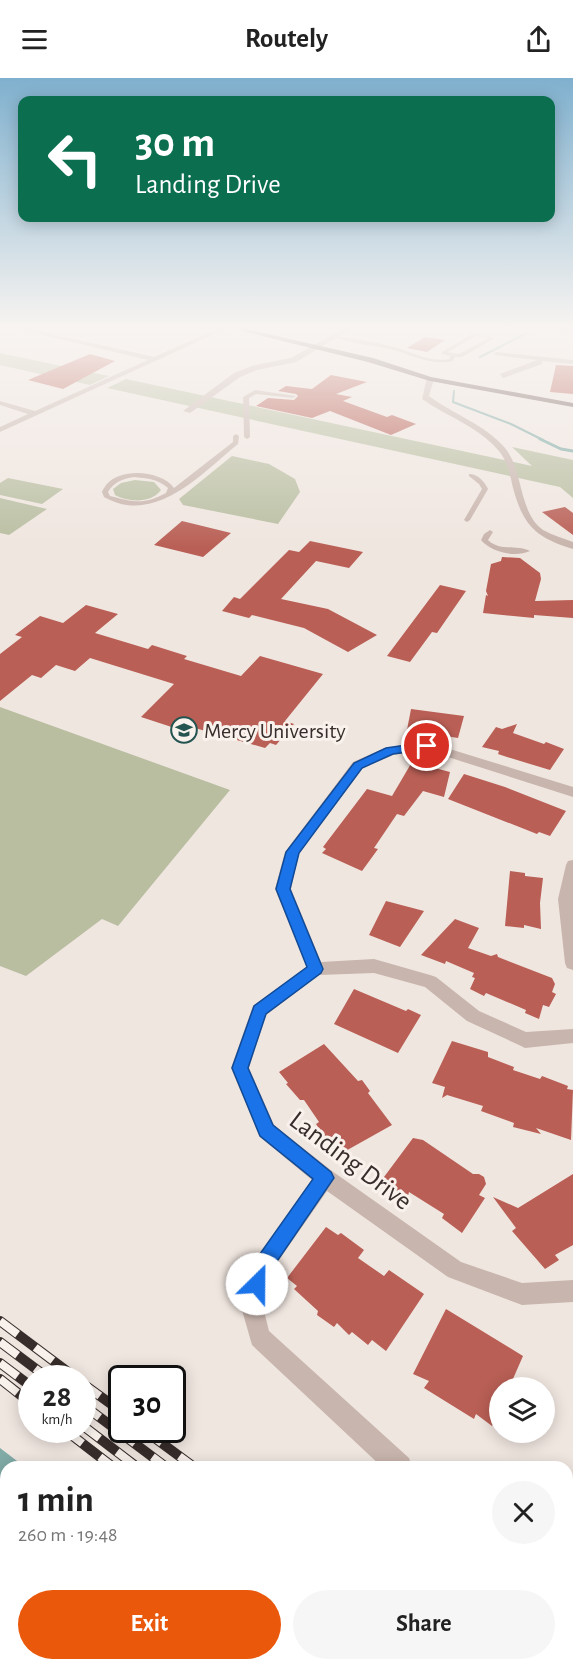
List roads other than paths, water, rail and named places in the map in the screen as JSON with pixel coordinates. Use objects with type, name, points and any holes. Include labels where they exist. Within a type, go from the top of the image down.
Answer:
[{"type":"main road","points":[[542,399],[573,405]]},
{"type":"street","points":[[0,430],[69,399]]},
{"type":"street","points":[[187,411],[203,399]]},
{"type":"street","points":[[428,399],[442,411],[487,436],[500,447],[515,470],[522,506],[538,530],[573,546]]},
{"type":"street","points":[[0,403],[36,414]]},
{"type":"street","points":[[573,792],[427,746],[390,751],[358,765],[292,852],[283,889],[316,969],[374,966],[430,982],[473,1016],[525,1040],[573,1036]]},
{"type":"street","points":[[573,865],[566,899],[573,963]]},
{"type":"street","name":"Landing Drive","points":[[316,969],[259,1011],[240,1068],[267,1131],[325,1178],[455,1270],[522,1294],[573,1291]]},
{"type":"street","points":[[325,1178],[263,1265],[251,1303],[260,1337],[394,1461]]},
{"type":"lane","points":[[246,399],[247,437]]},
{"type":"lane","points":[[169,493],[171,488],[168,484],[146,476],[118,480],[111,484],[105,492],[107,497],[140,504],[156,502],[169,493],[236,443],[236,436]]},
{"type":"lane","points":[[467,520],[485,489],[482,483],[471,475]]},
{"type":"lane","points":[[490,532],[484,540],[487,545],[526,551]]},
{"type":"water","points":[[0,1448],[17,1461],[0,1461]]},
{"type":"waterway","points":[[453,399],[453,402],[511,424],[543,440]]},
{"type":"waterway","points":[[540,439],[561,449],[573,451]]},
{"type":"railway","points":[[0,1321],[59,1365]]},
{"type":"railway","points":[[0,1342],[31,1365]]},
{"type":"railway","points":[[0,1363],[18,1376]]},
{"type":"railway","points":[[0,1379],[18,1393]]},
{"type":"railway","points":[[96,1393],[108,1402]]},
{"type":"railway","points":[[96,1414],[158,1461]]},
{"type":"railway","points":[[96,1436],[129,1461]]},
{"type":"railway","points":[[82,1443],[105,1461]]},
{"type":"railway","points":[[162,1443],[186,1461]]},
{"type":"place","name":"Mercy University","points":[[184,730]]}]
